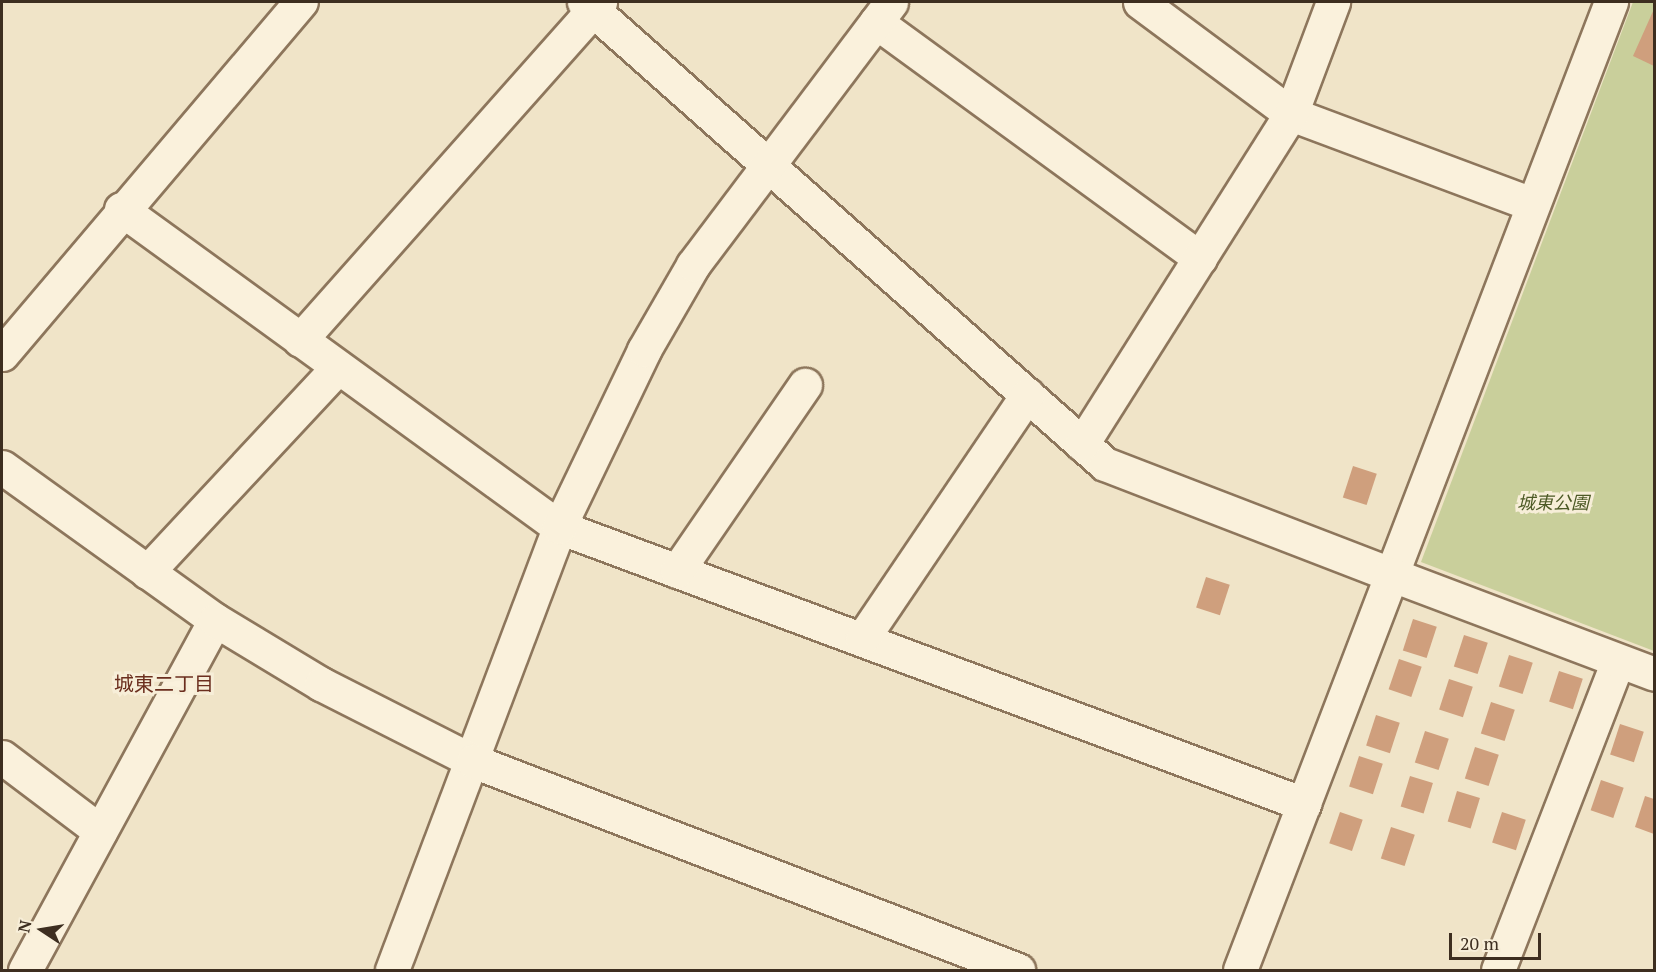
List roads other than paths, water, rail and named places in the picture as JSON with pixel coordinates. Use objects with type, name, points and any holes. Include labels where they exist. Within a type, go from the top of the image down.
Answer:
[{"type":"street","points":[[2,354],[121,209],[301,2]]},
{"type":"street","points":[[1140,2],[1291,114],[1532,204]]},
{"type":"street","points":[[1082,444],[1291,114],[1334,2]]},
{"type":"street","points":[[1240,970],[1611,2]]},
{"type":"street","points":[[300,340],[592,4],[765,166],[1105,464],[1654,674]]},
{"type":"street","points":[[392,970],[473,761],[559,527],[644,350],[693,265],[765,166],[883,12],[1200,258]]},
{"type":"street","points":[[121,209],[559,527],[1305,804]]},
{"type":"street","points":[[147,572],[338,367]]},
{"type":"street","points":[[677,571],[805,385]]},
{"type":"street","points":[[862,639],[1027,395]]},
{"type":"street","points":[[2,467],[216,620],[321,684],[473,761],[1018,970]]},
{"type":"street","points":[[25,970],[216,620]]},
{"type":"street","points":[[1498,970],[1618,661]]},
{"type":"street","points":[[2,757],[100,831]]},
{"type":"district","name":"城東二丁目","points":[[164,683]]},
{"type":"park label","name":"城東公園","points":[[1553,502]]}]
